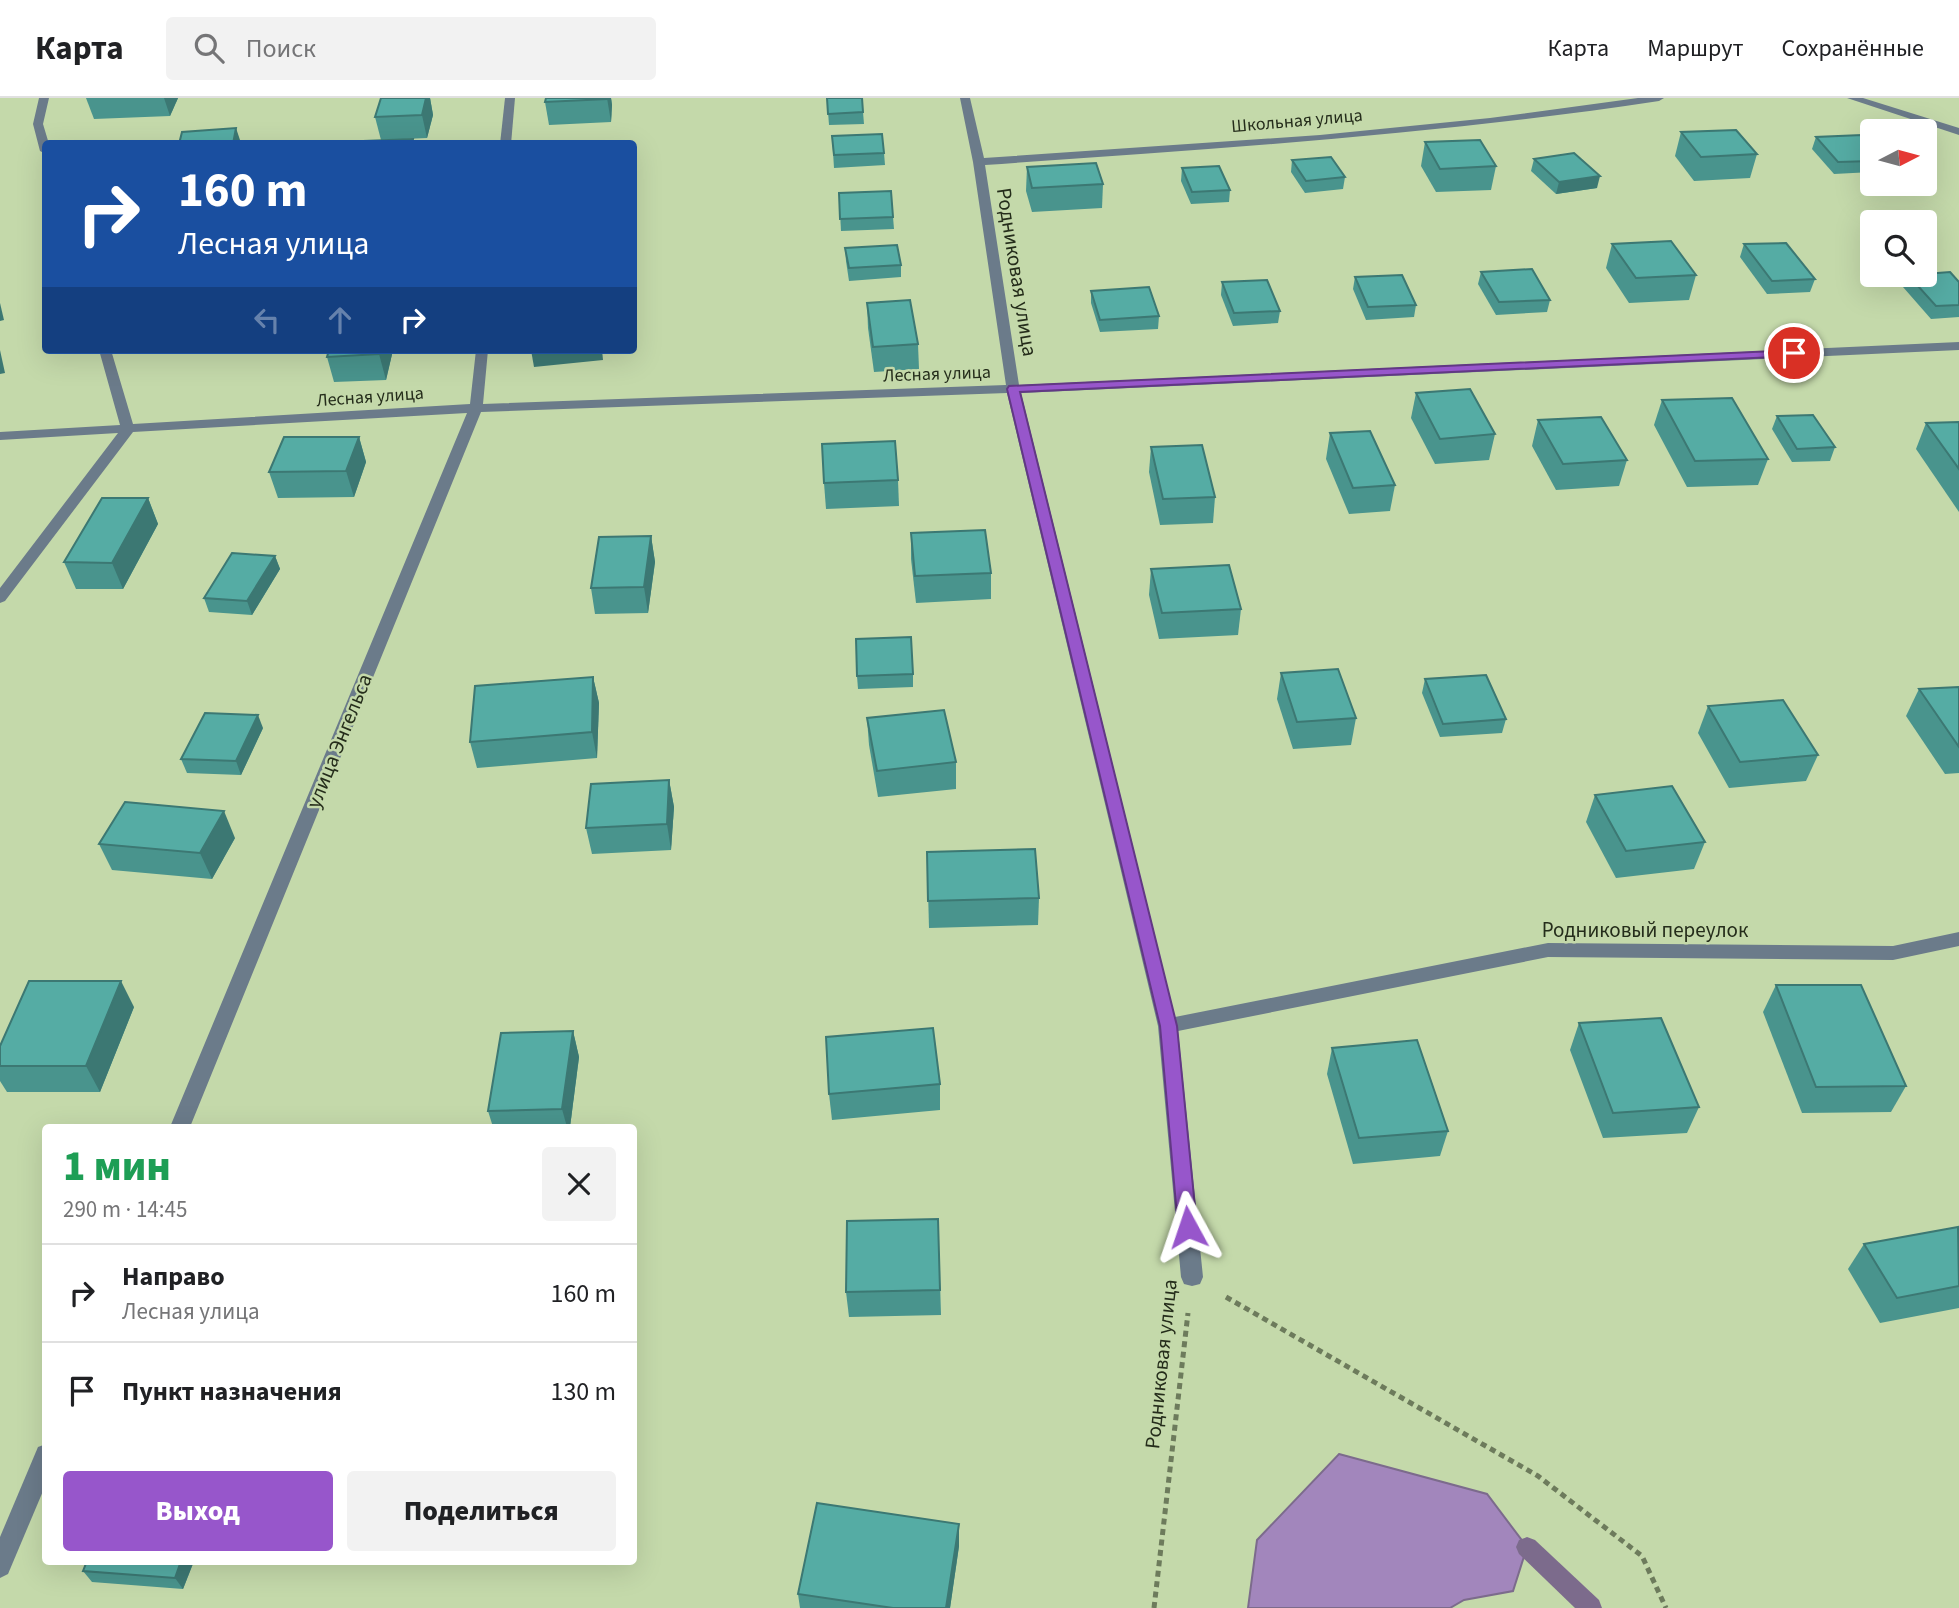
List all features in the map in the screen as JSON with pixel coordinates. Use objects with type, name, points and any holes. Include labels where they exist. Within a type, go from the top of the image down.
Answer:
[{"type":"street","points":[[42,140],[37,124],[44,98]]},
{"type":"street","points":[[505,140],[510,98]]},
{"type":"street","name":"Родниковая улица","points":[[965,98],[979,162],[1013,389],[1168,1026],[1192,1277]]},
{"type":"street","name":"Школьная улица","points":[[979,162],[1297,140],[1565,113],[1659,98]]},
{"type":"street","points":[[1852,98],[1959,132]]},
{"type":"street","name":"Лесная улица","points":[[0,436],[476,408],[1013,389],[1959,346]]},
{"type":"street","points":[[0,598],[128,429],[106,354]]},
{"type":"street","name":"улица Энгельса","points":[[181,1124],[476,408],[482,354]]},
{"type":"street","name":"Родниковый переулок","points":[[1168,1026],[1548,950],[1893,953],[1959,939]]},
{"type":"street","points":[[0,1566],[42,1465]]},
{"type":"path","name":"Родниковая улица","points":[[1154,1608],[1192,1277]]},
{"type":"path","points":[[1192,1277],[1538,1476],[1642,1556],[1666,1608]]},
{"type":"shaded area","points":[[1339,1454],[1487,1494],[1527,1547],[1513,1591],[1464,1600],[1450,1608],[1248,1608],[1257,1540]]},
{"type":"building","points":[[381,98],[426,98],[422,115],[375,117]]},
{"type":"building","points":[[546,98],[607,98],[607,99],[545,102]]},
{"type":"building","points":[[827,98],[862,98],[863,112],[828,114]]},
{"type":"building","points":[[236,128],[234,140],[180,140],[182,132]]},
{"type":"building","points":[[1736,130],[1757,154],[1701,157],[1681,132]]},
{"type":"building","points":[[882,134],[884,153],[834,155],[832,136]]},
{"type":"building","points":[[1860,135],[1860,161],[1838,162],[1816,137]]},
{"type":"building","points":[[1480,140],[1496,166],[1440,169],[1425,142]]},
{"type":"building","points":[[1574,153],[1600,176],[1559,182],[1534,159]]},
{"type":"building","points":[[1331,157],[1345,177],[1306,181],[1292,160]]},
{"type":"building","points":[[1096,163],[1103,184],[1032,188],[1027,167]]},
{"type":"building","points":[[1219,166],[1230,190],[1192,192],[1182,168]]},
{"type":"building","points":[[891,191],[893,217],[840,219],[839,193]]},
{"type":"building","points":[[1671,241],[1696,275],[1636,278],[1612,244]]},
{"type":"building","points":[[1786,243],[1815,279],[1772,281],[1744,244]]},
{"type":"building","points":[[897,245],[901,265],[849,268],[845,248]]},
{"type":"building","points":[[1532,269],[1550,300],[1499,302],[1481,272]]},
{"type":"building","points":[[1950,272],[1959,282],[1959,305],[1936,306],[1919,287],[1937,287],[1937,273]]},
{"type":"building","points":[[1402,275],[1416,305],[1368,307],[1355,277]]},
{"type":"building","points":[[1267,280],[1280,311],[1234,313],[1222,282]]},
{"type":"building","points":[[1149,287],[1159,316],[1100,320],[1091,291]]},
{"type":"building","points":[[910,300],[918,344],[873,347],[867,303]]},
{"type":"building","points":[[328,354],[379,354],[327,357]]},
{"type":"building","points":[[1470,389],[1495,434],[1440,439],[1416,393]]},
{"type":"building","points":[[1732,398],[1768,459],[1695,461],[1662,400]]},
{"type":"building","points":[[1813,415],[1835,447],[1797,449],[1777,416]]},
{"type":"building","points":[[1601,417],[1627,460],[1563,464],[1538,420]]},
{"type":"building","points":[[1959,422],[1959,469],[1926,423]]},
{"type":"building","points":[[1370,431],[1395,485],[1353,488],[1330,433]]},
{"type":"building","points":[[284,437],[359,437],[346,471],[269,472]]},
{"type":"building","points":[[895,441],[898,480],[824,483],[822,444]]},
{"type":"building","points":[[1202,445],[1215,497],[1163,499],[1151,447]]},
{"type":"building","points":[[102,498],[148,498],[112,563],[64,562]]},
{"type":"building","points":[[985,530],[991,573],[915,576],[911,533]]},
{"type":"building","points":[[651,536],[644,587],[591,588],[599,537]]},
{"type":"building","points":[[232,553],[275,556],[247,601],[204,598]]},
{"type":"building","points":[[1229,565],[1241,609],[1162,613],[1151,569]]},
{"type":"building","points":[[911,637],[913,674],[857,676],[856,639]]},
{"type":"building","points":[[1338,669],[1356,718],[1297,722],[1281,673]]},
{"type":"building","points":[[1486,675],[1506,719],[1443,724],[1425,679]]},
{"type":"building","points":[[593,677],[592,732],[470,742],[475,686]]},
{"type":"building","points":[[1959,687],[1959,747],[1919,689]]},
{"type":"building","points":[[1783,700],[1818,755],[1740,762],[1708,706]]},
{"type":"building","points":[[944,710],[956,762],[877,771],[867,718]]},
{"type":"building","points":[[205,713],[258,715],[236,761],[181,759]]},
{"type":"building","points":[[669,780],[667,824],[586,828],[591,784]]},
{"type":"building","points":[[1672,786],[1705,842],[1626,851],[1595,795]]},
{"type":"building","points":[[125,802],[224,811],[200,853],[99,844]]},
{"type":"building","points":[[1035,849],[1039,898],[928,901],[927,852]]},
{"type":"building","points":[[29,981],[121,981],[86,1066],[0,1066],[0,1046]]},
{"type":"building","points":[[1776,985],[1861,985],[1906,1086],[1816,1087]]},
{"type":"building","points":[[1661,1018],[1699,1107],[1613,1113],[1579,1023]]},
{"type":"building","points":[[933,1028],[940,1084],[829,1094],[826,1037]]},
{"type":"building","points":[[573,1031],[562,1109],[488,1111],[501,1033]]},
{"type":"building","points":[[1417,1040],[1448,1131],[1359,1138],[1332,1048]]},
{"type":"building","points":[[938,1219],[940,1290],[846,1292],[847,1221]]},
{"type":"building","points":[[1958,1227],[1959,1286],[1897,1298],[1864,1244]]},
{"type":"building","points":[[817,1503],[959,1524],[946,1608],[893,1608],[798,1594]]},
{"type":"building","points":[[85,1565],[180,1565],[175,1578],[83,1571]]},
{"type":"waterway","points":[[1527,1547],[1591,1608]]},
{"type":"route","points":[[1188,1227],[1168,1026],[1013,389],[1794,353]]}]
